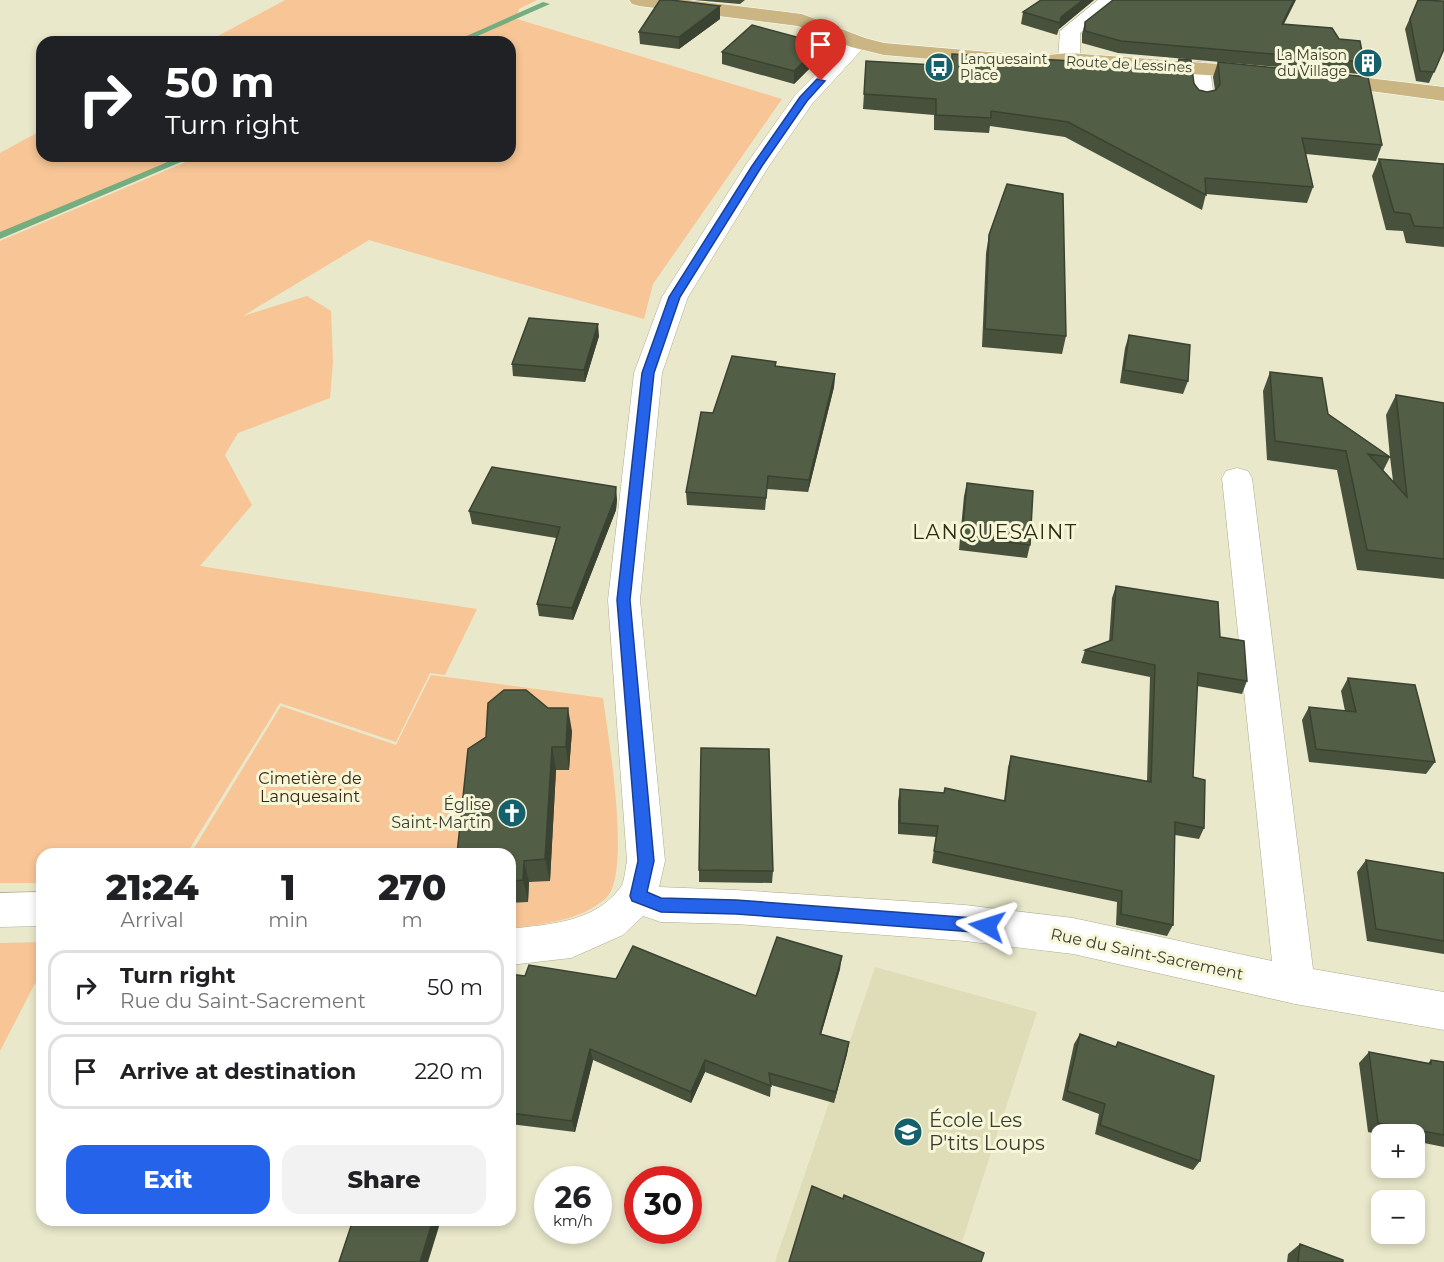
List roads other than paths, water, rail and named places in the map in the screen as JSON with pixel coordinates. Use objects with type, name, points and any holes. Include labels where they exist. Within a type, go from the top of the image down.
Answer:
[{"type":"main road","name":"Route de Lessines","points":[[639,0],[802,20],[858,43],[884,49],[1037,62],[1069,59],[1277,75]]},
{"type":"main road","points":[[1310,78],[1444,94]]},
{"type":"street","points":[[1069,59],[1070,31],[1111,0]]},
{"type":"street","points":[[516,946],[571,940],[609,922],[638,896],[646,861],[624,600],[648,373],[675,297],[757,166],[804,99],[858,43]]},
{"type":"street","points":[[1199,68],[1203,98]]},
{"type":"street","points":[[1237,478],[1295,985]]},
{"type":"street","name":"Rue du Saint-Sacrement","points":[[638,896],[661,905],[736,907],[954,922],[1073,936],[1295,985],[1444,1011]]},
{"type":"street","points":[[0,910],[36,909]]},
{"type":"waterway","points":[[471,36],[546,4]]},
{"type":"waterway","points":[[0,236],[176,162]]},
{"type":"place","name":"La Maison du Village","points":[[1368,63]]},
{"type":"place","name":"Lanquesaint Place","points":[[939,67]]},
{"type":"place","name":"Église Saint-Martin","points":[[512,813]]},
{"type":"place","name":"École Les P'tits Loups","points":[[908,1132]]},
{"type":"district","name":"LANQUESAINT","points":[[995,532]]},
{"type":"park label","name":"Cimetière de Lanquesaint","points":[[310,787]]}]
